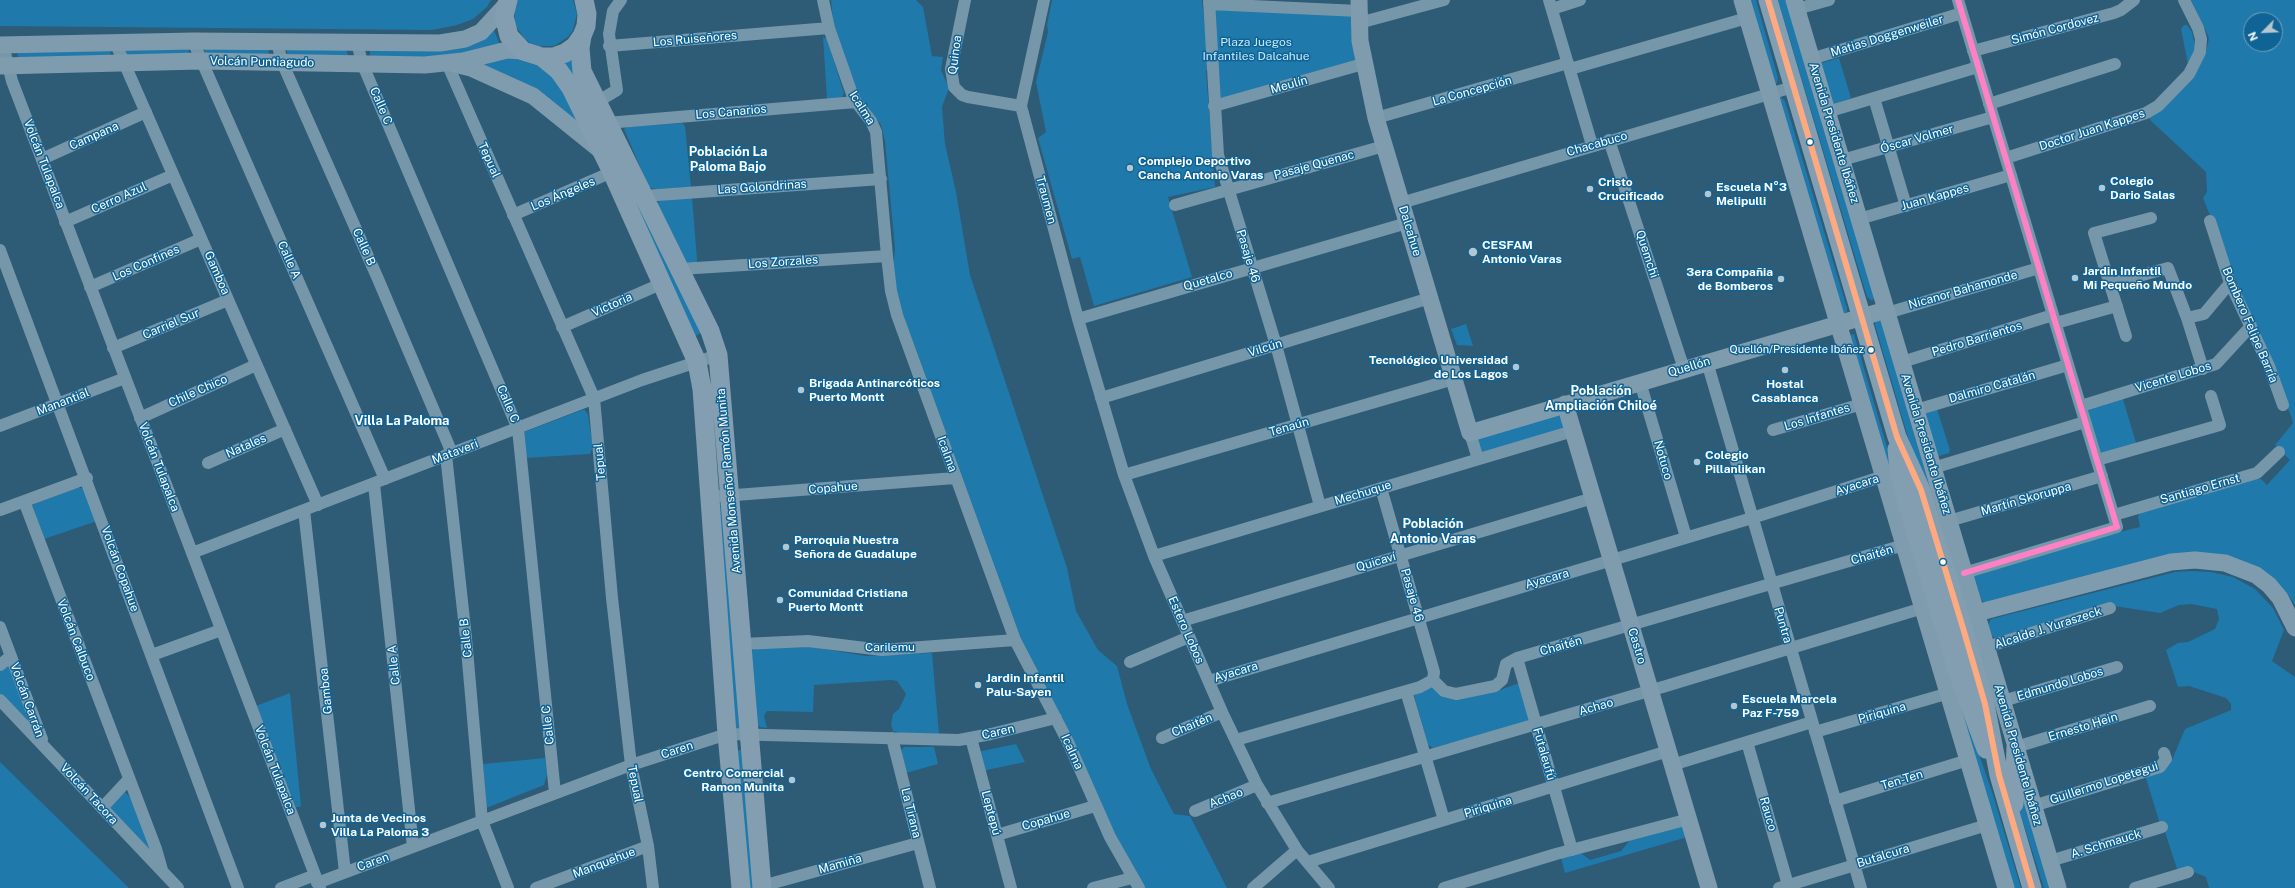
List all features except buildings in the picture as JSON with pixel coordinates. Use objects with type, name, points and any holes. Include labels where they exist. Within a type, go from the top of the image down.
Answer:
[{"type":"main road","name":"Avenida Presidente Ibáñez","points":[[1768,0],[1897,438],[1899,471],[1905,494],[1960,618],[1970,709],[1999,775],[2032,888]]},
{"type":"main road","points":[[506,3],[506,26],[509,36],[523,51],[542,57],[554,57],[565,53],[575,46],[582,36]]},
{"type":"main road","name":"Avenida Monseñor Ramón Munita","points":[[588,5],[586,26],[582,36],[580,56],[582,71],[710,331],[718,355],[762,887]]},
{"type":"main road","name":"Avenida Monseñor Ramón Munita","points":[[542,57],[559,71],[566,81],[602,151],[697,362],[702,389],[727,734],[742,888]]},
{"type":"main road","points":[[2013,824],[2016,747]]},
{"type":"street","points":[[597,102],[617,90],[609,46],[612,14],[621,0]]},
{"type":"street","name":"Icalma","points":[[823,0],[829,28],[856,102],[871,121],[876,132],[891,291],[897,315],[1015,640],[1068,742],[1095,806],[1135,883]]},
{"type":"street","name":"Quinoa","points":[[965,0],[951,69],[954,87],[962,95],[968,97],[1021,106]]},
{"type":"street","name":"Traumen","points":[[1044,0],[1021,106],[1078,319],[1101,398]]},
{"type":"street","points":[[1209,2],[1359,11],[1444,0]]},
{"type":"street","points":[[1580,0],[1551,4],[1592,145]]},
{"type":"street","points":[[1742,0],[2006,888]]},
{"type":"street","points":[[1795,5],[1829,0]]},
{"type":"street","points":[[1958,0],[2117,527],[1964,573]]},
{"type":"street","name":"Simón Cordovez","points":[[1973,51],[2114,13],[2121,10],[2134,0]]},
{"type":"street","name":"Doctor Juan Kappes","points":[[2006,158],[2146,113],[2158,106],[2189,74],[2200,52],[2201,39],[2198,28],[2184,0]]},
{"type":"street","name":"Pasaje 46","points":[[1209,2],[1218,155],[1276,345],[1320,506]]},
{"type":"street","name":"Volcán Puntiagudo","points":[[2,45],[193,41],[421,43],[465,39],[486,28],[506,3]]},
{"type":"street","name":"Avenida Presidente Ibáñez","points":[[1795,5],[1964,573],[1960,618],[1987,648],[2058,888]]},
{"type":"street","name":"Dalcahue","points":[[1359,11],[1363,64],[1376,118],[1478,459]]},
{"type":"street","name":"Matias Doggenweiler","points":[[1811,59],[1962,13]]},
{"type":"street","name":"La Concepción","points":[[1376,118],[1747,18]]},
{"type":"street","name":"Los Ruiseñores","points":[[609,46],[829,28]]},
{"type":"street","name":"Calle A","points":[[193,41],[200,61],[385,479]]},
{"type":"street","name":"Gamboa","points":[[115,42],[318,505]]},
{"type":"street","name":"Calle B","points":[[277,42],[282,62],[378,279],[449,454],[482,821],[508,888]]},
{"type":"street","name":"Calle C","points":[[357,42],[362,63],[518,429],[555,793]]},
{"type":"street","name":"Volcán Tulapalca","points":[[2,45],[3,66],[42,159],[317,882]]},
{"type":"street","name":"Volcán Puntiagudo","points":[[3,66],[200,61],[448,63],[507,50],[523,51]]},
{"type":"street","name":"Avenida Monseñor Ramón Munita","points":[[448,63],[471,68],[533,96],[602,151]]},
{"type":"street","name":"Tepual","points":[[448,63],[594,398],[612,598],[631,764],[648,846],[653,888]]},
{"type":"street","name":"Meulín","points":[[1214,106],[1363,64]]},
{"type":"street","points":[[1989,104],[2114,64]]},
{"type":"street","points":[[1827,112],[1978,67]]},
{"type":"street","name":"Chacabuco","points":[[1401,203],[1592,145],[1793,87]]},
{"type":"street","points":[[1874,98],[1906,206]]},
{"type":"street","name":"Los Canarios","points":[[607,123],[856,102]]},
{"type":"street","name":"Campana","points":[[42,159],[146,112]]},
{"type":"street","name":"Óscar Volmer","points":[[1842,160],[1993,117]]},
{"type":"street","name":"Quemchi","points":[[1609,140],[1684,369]]},
{"type":"street","name":"Pasaje Quenac","points":[[1175,205],[1384,146]]},
{"type":"street","name":"Los Ángeles","points":[[513,215],[612,172]]},
{"type":"street","name":"Cerro Azul","points":[[65,222],[173,175]]},
{"type":"street","name":"Juan Kappes","points":[[1859,219],[2011,175]]},
{"type":"street","name":"Las Golondrinas","points":[[644,196],[881,179]]},
{"type":"street","points":[[2126,336],[2094,233],[2151,218]]},
{"type":"street","name":"Bombero Felipe Barría","points":[[2210,221],[2230,283],[2269,366],[2283,405]]},
{"type":"street","name":"Quetalco","points":[[1078,319],[1407,223]]},
{"type":"street","name":"Los Confines","points":[[90,287],[201,239]]},
{"type":"street","name":"Volcán Copahue","points":[[0,250],[87,478],[238,888]]},
{"type":"street","name":"Los Zorzales","points":[[680,269],[887,256]]},
{"type":"street","name":"Nicanor Bahamonde","points":[[1887,311],[2039,268]]},
{"type":"street","points":[[2110,284],[2168,268],[2187,318],[2203,369]]},
{"type":"street","name":"Victoria","points":[[562,327],[662,283]]},
{"type":"street","points":[[2187,318],[2204,314],[2230,283]]},
{"type":"street","name":"Vilcún","points":[[1101,398],[1430,298]]},
{"type":"street","name":"Carriel Sur","points":[[114,348],[228,300]]},
{"type":"street","name":"Pedro Barrientos","points":[[1902,362],[2054,319],[2117,306]]},
{"type":"street","name":"Quellón","points":[[1470,432],[1861,317],[1887,311]]},
{"type":"street","name":"Vicente Lobos","points":[[2081,406],[2216,364],[2251,326]]},
{"type":"street","name":"Mataveri","points":[[192,552],[518,429],[594,398],[718,355]]},
{"type":"street","name":"Puntra","points":[[1707,362],[1861,888]]},
{"type":"street","name":"Chile Chico","points":[[140,418],[256,365]]},
{"type":"street","name":"Dalmiro Catalán","points":[[1916,410],[2068,365]]},
{"type":"street","name":"Manantial","points":[[0,426],[125,378]]},
{"type":"street","name":"Tenaún","points":[[1124,475],[1454,379]]},
{"type":"street","name":"Notuco","points":[[1640,382],[1686,537]]},
{"type":"street","points":[[2097,460],[2220,425],[2212,396]]},
{"type":"street","name":"Estero Lobos","points":[[1101,398],[1124,475],[1154,556],[1222,712],[1267,803],[1297,850],[1329,888]]},
{"type":"street","name":"Castro","points":[[1565,404],[1709,888]]},
{"type":"street","name":"Los Infantes","points":[[1773,430],[1862,404]]},
{"type":"street","points":[[1933,468],[2086,422]]},
{"type":"street","name":"Natales","points":[[208,463],[284,429]]},
{"type":"street","name":"Mechuque","points":[[1154,556],[1573,432]]},
{"type":"street","name":"Santiago Ernst","points":[[2114,515],[2257,473],[2279,452]]},
{"type":"street","name":"Ayacara","points":[[1209,681],[1418,617],[1752,518],[1884,476]]},
{"type":"street","name":"Martín Skoruppa","points":[[1949,521],[2102,476]]},
{"type":"street","points":[[0,510],[87,478]]},
{"type":"street","name":"Copahue","points":[[710,497],[955,478]]},
{"type":"street","name":"Calle A","points":[[374,484],[413,847]]},
{"type":"street","name":"Pasaje 46","points":[[1381,488],[1434,672],[1433,680]]},
{"type":"street","name":"Quicaví","points":[[1182,621],[1400,554],[1593,498]]},
{"type":"street","name":"Volcán Calbuco","points":[[24,501],[128,780],[156,849],[162,870]]},
{"type":"street","name":"Gamboa","points":[[304,510],[345,872]]},
{"type":"street","name":"Chaitén","points":[[1517,658],[1631,626],[1904,545]]},
{"type":"street","points":[[1960,618],[2171,562],[2195,560],[2225,563],[2256,575],[2269,585],[2280,598],[2295,628]]},
{"type":"street","name":"Achao","points":[[1267,803],[1650,691],[1790,647],[1923,608]]},
{"type":"street","name":"Alcalde J. Yuraszeck","points":[[1987,648],[2110,608]]},
{"type":"street","name":"Volcán Carrán","points":[[0,627],[44,744]]},
{"type":"street","points":[[152,655],[221,630]]},
{"type":"street","points":[[1130,662],[1189,637]]},
{"type":"street","name":"Carilemu","points":[[742,644],[808,641],[882,650],[1015,640]]},
{"type":"street","name":"Volcán Carrán","points":[[0,665],[11,656]]},
{"type":"street","points":[[1236,740],[1406,691],[1433,680],[1444,691],[1456,694],[1495,686],[1502,680],[1506,664],[1517,658]]},
{"type":"street","name":"Futaleufú","points":[[1517,658],[1572,850]]},
{"type":"street","name":"Edmundo Lobos","points":[[2003,701],[2117,667]]},
{"type":"street","points":[[1406,691],[1444,820]]},
{"type":"street","name":"Piriquina","points":[[1308,862],[1554,786],[1670,758],[1814,727],[1949,694]]},
{"type":"street","name":"Volcán Tacora","points":[[0,700],[44,744],[178,888]]},
{"type":"street","name":"Ernesto Hein","points":[[2016,747],[2150,706]]},
{"type":"street","name":"Chaitén","points":[[1162,738],[1222,712]]},
{"type":"street","name":"Caren","points":[[317,882],[631,764],[727,734],[892,738],[971,738],[1056,718]]},
{"type":"street","name":"La Tirana","points":[[892,738],[930,888]]},
{"type":"street","name":"Leptepú","points":[[971,738],[1011,888]]},
{"type":"street","name":"Rauco","points":[[1747,742],[1784,887]]},
{"type":"street","name":"Guillermo Lopetegui","points":[[2033,806],[2160,767],[2166,759],[2164,753]]},
{"type":"street","name":"Ten-Ten","points":[[1835,801],[1968,760]]},
{"type":"street","points":[[102,808],[128,780]]},
{"type":"street","name":"Achao","points":[[1194,811],[1257,785]]},
{"type":"street","name":"Copahue","points":[[997,835],[1095,806]]},
{"type":"street","points":[[1444,888],[1572,850],[1688,819]]},
{"type":"street","name":"Butalcura","points":[[1784,887],[1987,825]]},
{"type":"street","name":"A. Schmauck","points":[[2050,861],[2162,828]]},
{"type":"street","name":"Mamiña","points":[[762,887],[918,843]]},
{"type":"street","name":"Manquehue","points":[[536,888],[648,846]]},
{"type":"street","points":[[1253,888],[1297,850]]},
{"type":"street","points":[[2135,888],[2188,872]]},
{"type":"street","points":[[282,888],[317,882]]},
{"type":"street","points":[[1093,888],[1135,883]]},
{"type":"green space","points":[[0,0],[491,0],[487,7],[473,19],[457,25],[432,30],[0,26]]},
{"type":"green space","points":[[517,0],[573,0],[577,14],[573,30],[568,37],[554,46],[538,46],[530,43],[524,38],[515,25],[514,8]]},
{"type":"green space","points":[[831,0],[916,0],[923,7],[932,56],[943,57],[941,70],[949,88],[942,107],[945,144],[956,192],[970,275],[1067,568],[1076,611],[1098,650],[1117,666],[1127,704],[1151,769],[1174,814],[1190,816],[1227,888],[1144,888],[1116,839],[1019,638],[897,300],[893,270],[895,249],[885,141],[881,125],[856,92],[833,21]]},
{"type":"green space","name":"Complejo Deportivo Cancha Antonio Varas","points":[[1052,0],[1202,0],[1209,67],[1206,71],[1215,187],[1168,197],[1192,277],[1094,306],[1080,257],[1072,259],[1038,138],[1046,132],[1036,82],[1048,32],[1047,25]]},
{"type":"green space","points":[[1747,0],[1756,0],[1778,78],[1777,83],[1774,85]]},
{"type":"green space","points":[[1778,0],[1788,0],[1875,297],[1872,301],[1867,297]]},
{"type":"green space","points":[[2191,0],[2295,0],[2295,605],[2285,591],[2230,559],[1984,603],[1981,599],[1974,575],[2140,527],[2138,516],[2140,512],[2248,480],[2261,479],[2267,485],[2290,460],[2275,445],[2293,423],[2291,416],[2203,198],[2207,192],[2206,172],[2150,120],[2150,117],[2202,60],[2206,52],[2209,38]]},
{"type":"green space","name":"Plaza Juegos Infantiles Dalcahue","points":[[1213,7],[1355,14],[1359,62],[1219,102]]},
{"type":"green space","points":[[2184,25],[2187,25],[2192,32],[2196,51],[2188,64],[2181,29]]},
{"type":"green space","points":[[494,30],[500,45],[450,57],[371,57],[370,55],[370,50]]},
{"type":"green space","points":[[823,37],[827,39],[844,93],[841,99],[827,99]]},
{"type":"green space","points":[[205,48],[268,49],[269,54],[205,54]]},
{"type":"green space","points":[[287,48],[346,49],[348,55],[291,56],[287,54]]},
{"type":"green space","points":[[188,49],[190,55],[130,57],[126,54],[126,51]]},
{"type":"green space","points":[[111,50],[110,56],[19,59],[17,54],[19,52]]},
{"type":"green space","points":[[498,58],[514,58],[551,72],[581,123],[491,72],[480,62]]},
{"type":"green space","points":[[1839,58],[1851,98],[1834,104],[1821,63]]},
{"type":"green space","points":[[571,59],[704,332],[695,336],[563,64]]},
{"type":"green space","points":[[1781,97],[1785,101],[1847,308],[1847,312],[1844,314],[1777,98]]},
{"type":"green space","points":[[682,123],[685,126],[691,187],[649,188],[624,129],[627,127]]},
{"type":"green space","points":[[692,197],[697,263],[686,264],[657,204],[659,201]]},
{"type":"green space","points":[[1881,320],[1965,598],[1959,600],[1907,434],[1875,325],[1875,322]]},
{"type":"green space","points":[[1466,324],[1473,346],[1457,345],[1451,329]]},
{"type":"green space","points":[[1854,334],[1962,704],[1993,795],[2021,888],[2010,888],[1850,335]]},
{"type":"green space","points":[[2122,396],[2137,446],[2099,458],[2083,407]]},
{"type":"green space","points":[[1937,409],[1950,450],[1949,453],[1936,457],[1921,411]]},
{"type":"green space","points":[[585,410],[588,415],[593,446],[590,454],[525,458],[524,432]]},
{"type":"green space","points":[[1558,413],[1564,425],[1562,429],[1481,455],[1475,434]]},
{"type":"green space","points":[[76,488],[82,488],[85,491],[97,521],[44,539],[32,505]]},
{"type":"green space","points":[[719,503],[723,503],[742,728],[735,731]]},
{"type":"green space","points":[[2175,572],[2211,572],[2233,577],[2255,589],[2273,608],[2284,630],[2272,661],[2295,677],[2295,888],[2209,888],[2206,877],[2189,870],[2178,872],[2163,826],[2160,824],[2145,775],[2164,769],[2172,760],[2185,729],[2231,710],[2231,704],[2226,698],[2189,686],[2178,687],[2166,650],[2178,643],[2188,642],[2215,629],[2219,619],[2217,609],[2191,604],[2179,605],[2160,613],[2114,606],[2044,623],[1995,638],[1991,635],[1988,625],[1991,619]]},
{"type":"green space","points":[[806,646],[866,656],[932,653],[939,734],[900,733],[893,731],[891,724],[893,714],[899,709],[906,694],[897,681],[891,680],[814,685],[813,712],[767,711],[764,716],[767,728],[760,727],[754,722],[756,698],[749,653],[756,648]]},
{"type":"green space","points":[[9,664],[30,721],[27,722],[0,694],[0,671]]},
{"type":"green space","points":[[1519,683],[1530,719],[1526,722],[1433,748],[1427,744],[1414,695],[1432,686],[1441,694],[1500,690]]},
{"type":"green space","points":[[290,693],[301,806],[299,807],[296,807],[256,706]]},
{"type":"green space","points":[[1016,744],[1025,762],[982,771],[977,752]]},
{"type":"green space","points":[[904,747],[934,747],[938,764],[906,773],[901,750]]},
{"type":"green space","points":[[743,749],[757,888],[747,888],[735,751]]},
{"type":"green space","points":[[545,758],[547,774],[544,785],[486,808],[483,764]]},
{"type":"green space","points":[[0,762],[129,888],[0,888]]},
{"type":"green space","points":[[2017,769],[2053,888],[2044,888],[2020,813]]},
{"type":"green space","points":[[125,792],[130,797],[151,847],[150,851],[110,812],[110,805]]},
{"type":"green space","points":[[1682,827],[1686,836],[1684,838],[1565,873],[1561,858],[1581,853],[1590,860],[1621,851],[1630,840]]},
{"type":"transit line","points":[[1768,0],[1897,437],[1921,490],[1963,628],[1985,704],[1999,775],[2032,888]]},
{"type":"transit line","points":[[1958,0],[2117,527],[1964,573]]},
{"type":"place","name":"Complejo Deportivo Cancha Antonio Varas","points":[[1130,168]]},
{"type":"place","name":"Colegio Dario Salas","points":[[2102,188]]},
{"type":"place","name":"Cristo Crucificado","points":[[1590,189]]},
{"type":"place","name":"Escuela N°3 Melipulli","points":[[1708,194]]},
{"type":"place","name":"CESFAM Antonio Varas","points":[[1473,252]]},
{"type":"place","name":"Jardin Infantil Mi Pequeño Mundo","points":[[2075,278]]},
{"type":"place","name":"3era Compañia de Bomberos","points":[[1781,279]]},
{"type":"place","name":"Quellón/Presidente Ibáñez","points":[[1871,350]]},
{"type":"place","name":"Tecnológico Universidad de Los Lagos","points":[[1516,367]]},
{"type":"place","name":"Hostal Casablanca","points":[[1785,370]]},
{"type":"place","name":"Brigada Antinarcóticos Puerto Montt","points":[[801,390]]},
{"type":"place","name":"Colegio Pillanlikan","points":[[1697,462]]},
{"type":"place","name":"Parroquia Nuestra Señora de Guadalupe","points":[[786,547]]},
{"type":"place","name":"Comunidad Cristiana Puerto Montt","points":[[780,600]]},
{"type":"place","name":"Jardin Infantil Palu-Sayen","points":[[978,685]]},
{"type":"place","name":"Escuela Marcela Paz F-759","points":[[1734,706]]},
{"type":"place","name":"Centro Comercial Ramon Munita","points":[[792,780]]},
{"type":"place","name":"Junta de Vecinos Villa La Paloma 3","points":[[323,825]]},
{"type":"district","name":"Población La Paloma Bajo","points":[[728,160]]},
{"type":"district","name":"Población Ampliación Chiloé","points":[[1601,398]]},
{"type":"district","name":"Villa La Paloma","points":[[402,421]]},
{"type":"district","name":"Población Antonio Varas","points":[[1433,532]]}]
